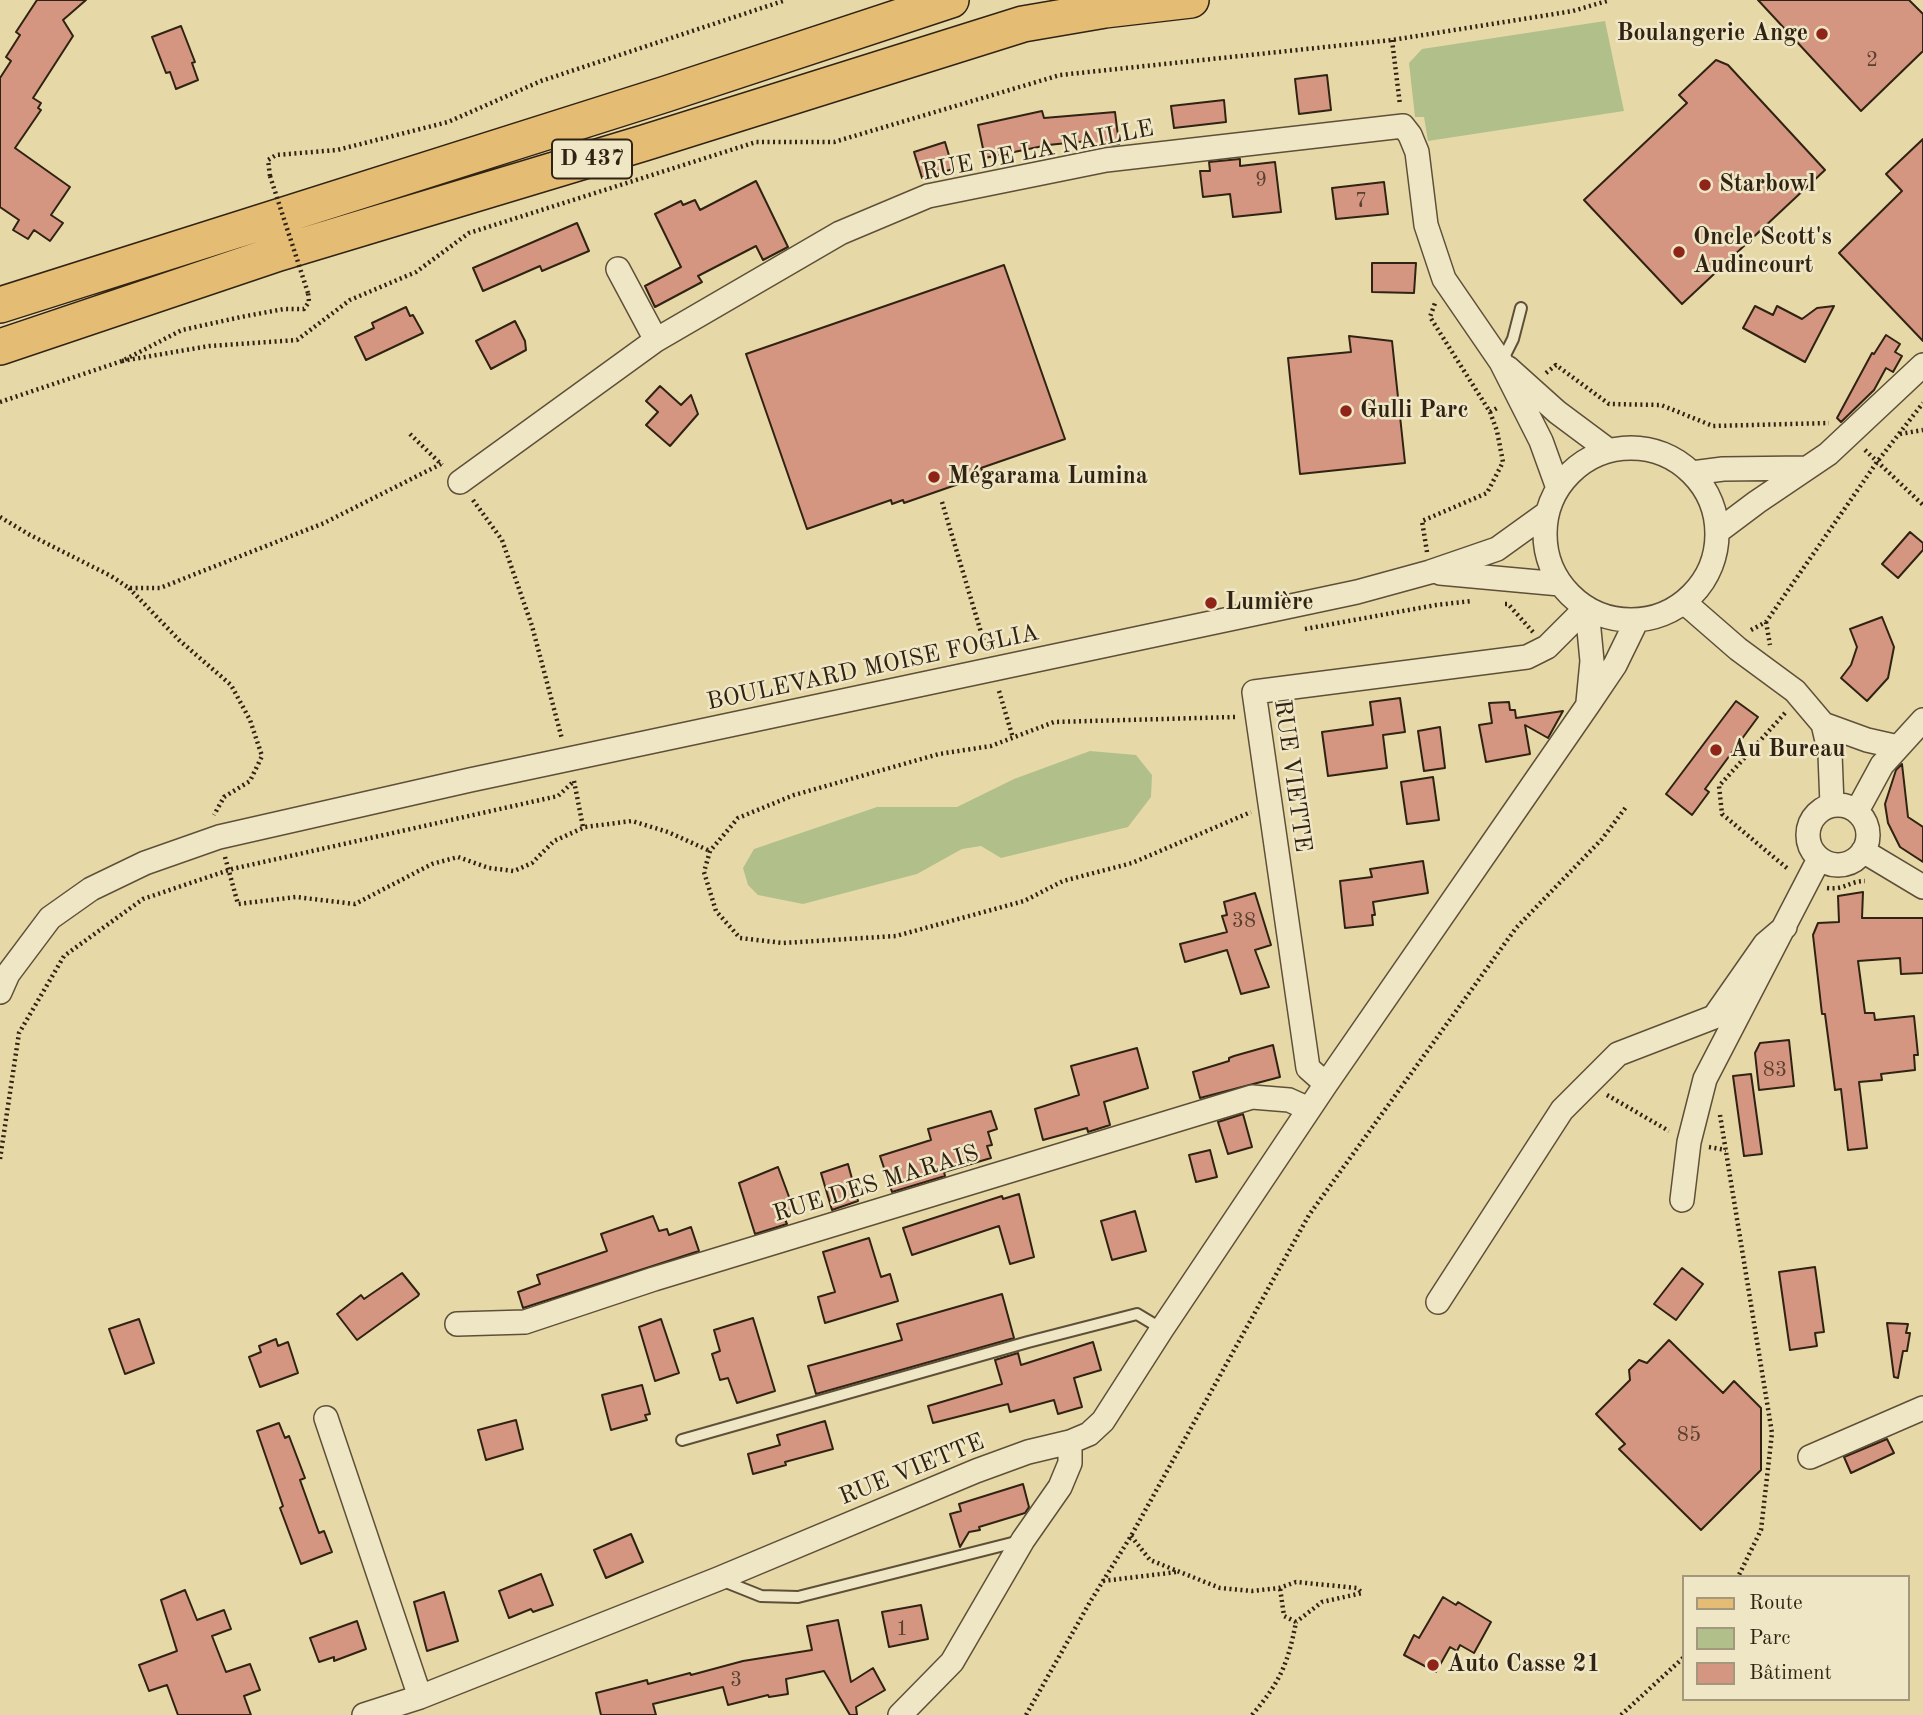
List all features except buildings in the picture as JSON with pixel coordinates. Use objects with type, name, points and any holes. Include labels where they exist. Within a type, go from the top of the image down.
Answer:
[{"type":"main road","name":"D 437","points":[[0,305],[653,98],[951,0]]},
{"type":"main road","name":"D 437","points":[[0,347],[279,253],[657,139],[1023,23],[1191,0]]},
{"type":"street","points":[[1410,130],[1417,152],[1426,225],[1444,279],[1523,392],[1558,488]]},
{"type":"street","name":"RUE DE LA NAILLE","points":[[460,482],[656,340],[840,233],[928,196],[1106,160],[1410,130]]},
{"type":"street","points":[[618,269],[656,340]]},
{"type":"street","points":[[1717,533],[1850,435],[1923,365]]},
{"type":"street","points":[[1523,392],[1557,412],[1608,450]]},
{"type":"street","points":[[1631,447],[1653,450],[1674,459],[1692,473],[1709,496],[1717,533],[1715,553],[1704,580],[1684,602],[1662,615],[1637,620],[1611,618],[1586,608],[1572,597],[1560,584],[1549,562],[1545,537],[1547,513],[1558,488],[1572,471],[1588,458],[1608,450],[1631,447]]},
{"type":"street","points":[[1692,473],[1723,469],[1807,468]]},
{"type":"street","name":"BOULEVARD MOISE FOGLIA","points":[[0,992],[8,974],[50,918],[91,889],[145,863],[219,837],[569,759],[1357,592],[1430,572],[1497,549],[1547,513]]},
{"type":"street","name":"BOULEVARD MOISE FOGLIA","points":[[1430,572],[1560,584]]},
{"type":"street","points":[[1684,602],[1738,649],[1795,691],[1823,724],[1830,754],[1832,805]]},
{"type":"street","name":"RUE VIETTE","points":[[1586,608],[1592,661],[1588,705]]},
{"type":"street","name":"RUE VIETTE","points":[[1326,1084],[1308,1068],[1254,692],[1527,657],[1547,647],[1586,608]]},
{"type":"street","name":"RUE VIETTE","points":[[364,1715],[420,1697],[718,1579],[976,1471],[1028,1452],[1070,1442],[1089,1434],[1103,1422],[1309,1109],[1615,665],[1637,620]]},
{"type":"street","points":[[1857,811],[1882,765],[1923,720]]},
{"type":"street","points":[[1823,724],[1867,740],[1898,747]]},
{"type":"street","points":[[1832,805],[1857,811],[1867,826],[1867,843],[1863,852],[1848,864],[1838,866],[1819,859],[1812,852],[1807,833],[1815,814],[1832,805]]},
{"type":"street","points":[[1863,852],[1923,887]]},
{"type":"street","points":[[1682,1200],[1689,1142],[1705,1079],[1810,881],[1819,859]]},
{"type":"street","points":[[1438,1302],[1562,1110],[1618,1054],[1714,1017],[1765,944],[1785,927]]},
{"type":"street","name":"RUE DES MARAIS","points":[[457,1324],[525,1322],[667,1275],[1252,1097],[1289,1100],[1309,1109]]},
{"type":"street","points":[[1810,1457],[1923,1408]]},
{"type":"street","points":[[326,1418],[420,1697]]},
{"type":"street","points":[[900,1715],[952,1662],[1023,1540],[1060,1487],[1070,1463],[1070,1442]]},
{"type":"lane","points":[[1502,362],[1513,339],[1521,308]]},
{"type":"lane","points":[[682,1440],[1028,1342],[1137,1314],[1162,1329]]},
{"type":"lane","points":[[718,1579],[761,1596],[798,1597],[1023,1540]]},
{"type":"path","points":[[0,402],[122,361],[182,330],[284,309],[304,309],[309,302],[308,293],[270,176],[268,160],[276,155],[337,150],[448,122],[541,81],[786,0]]},
{"type":"path","points":[[122,361],[209,346],[297,340],[350,300],[416,272],[470,233],[756,142],[834,142],[1059,75],[1392,40],[1573,11],[1610,0]]},
{"type":"path","points":[[1392,40],[1410,130]]},
{"type":"path","points":[[1436,605],[1422,520],[1487,493],[1503,462],[1490,412],[1430,317],[1444,279]]},
{"type":"path","points":[[1490,412],[1523,392],[1556,365],[1609,404],[1661,405],[1713,426],[1837,423],[1923,505]]},
{"type":"path","points":[[1772,658],[1766,622],[1877,462],[1923,403]]},
{"type":"path","points":[[1899,434],[1923,430]]},
{"type":"path","points":[[410,434],[460,482],[502,540],[532,626],[569,759],[583,828]]},
{"type":"path","points":[[129,588],[160,588],[324,523],[442,464]]},
{"type":"path","points":[[942,502],[1013,738]]},
{"type":"path","points":[[0,517],[129,588],[179,640],[230,685],[250,720],[262,756],[250,781],[224,797],[213,817],[238,904],[296,897],[355,904],[432,864],[458,857],[489,868],[514,871],[531,863],[554,841],[583,828],[632,821],[668,832],[710,851]]},
{"type":"path","points":[[1795,691],[1785,713],[1719,786],[1722,814],[1787,868],[1820,887],[1840,890],[1858,881],[1870,880]]},
{"type":"path","points":[[1257,716],[1054,722],[992,746],[939,754],[794,795],[738,817],[710,851],[704,872],[716,911],[740,939],[783,943],[895,936],[1024,901],[1063,881],[1132,863],[1270,804]]},
{"type":"path","points":[[0,1159],[19,1033],[64,957],[143,899],[228,870],[558,796],[574,782]]},
{"type":"path","points":[[1026,1715],[1131,1536],[1308,1215],[1516,928],[1602,839],[1626,807]]},
{"type":"path","points":[[1588,1084],[1689,1142],[1726,1150]]},
{"type":"path","points":[[1720,1111],[1772,1433],[1761,1530],[1739,1575]]},
{"type":"path","points":[[1131,1536],[1150,1560],[1220,1588],[1252,1591],[1279,1588],[1296,1582],[1357,1588],[1362,1593],[1322,1602],[1296,1622],[1289,1659],[1270,1695],[1252,1715]]},
{"type":"path","points":[[1103,1581],[1181,1571]]},
{"type":"path","points":[[1279,1588],[1284,1616],[1296,1622]]},
{"type":"path","points":[[1621,1715],[1682,1659]]},
{"type":"green space","points":[[1605,21],[1624,111],[1428,141],[1424,117],[1415,117],[1409,63],[1422,49]]},
{"type":"green space","points":[[1090,751],[1136,755],[1152,775],[1151,797],[1128,827],[1001,858],[981,846],[962,849],[917,874],[803,904],[758,895],[748,885],[743,868],[754,849],[877,807],[957,807],[1014,779]]},
{"type":"place","name":"Boulangerie Ange","points":[[1822,34]]},
{"type":"place","name":"Starbowl","points":[[1705,185]]},
{"type":"place","name":"Oncle Scott's Audincourt","points":[[1679,252]]},
{"type":"place","name":"Gulli Parc","points":[[1346,411]]},
{"type":"place","name":"Mégarama Lumina","points":[[934,477]]},
{"type":"place","name":"Lumière","points":[[1211,603]]},
{"type":"place","name":"Au Bureau","points":[[1716,750]]},
{"type":"place","name":"Auto Casse 21","points":[[1433,1665]]}]
